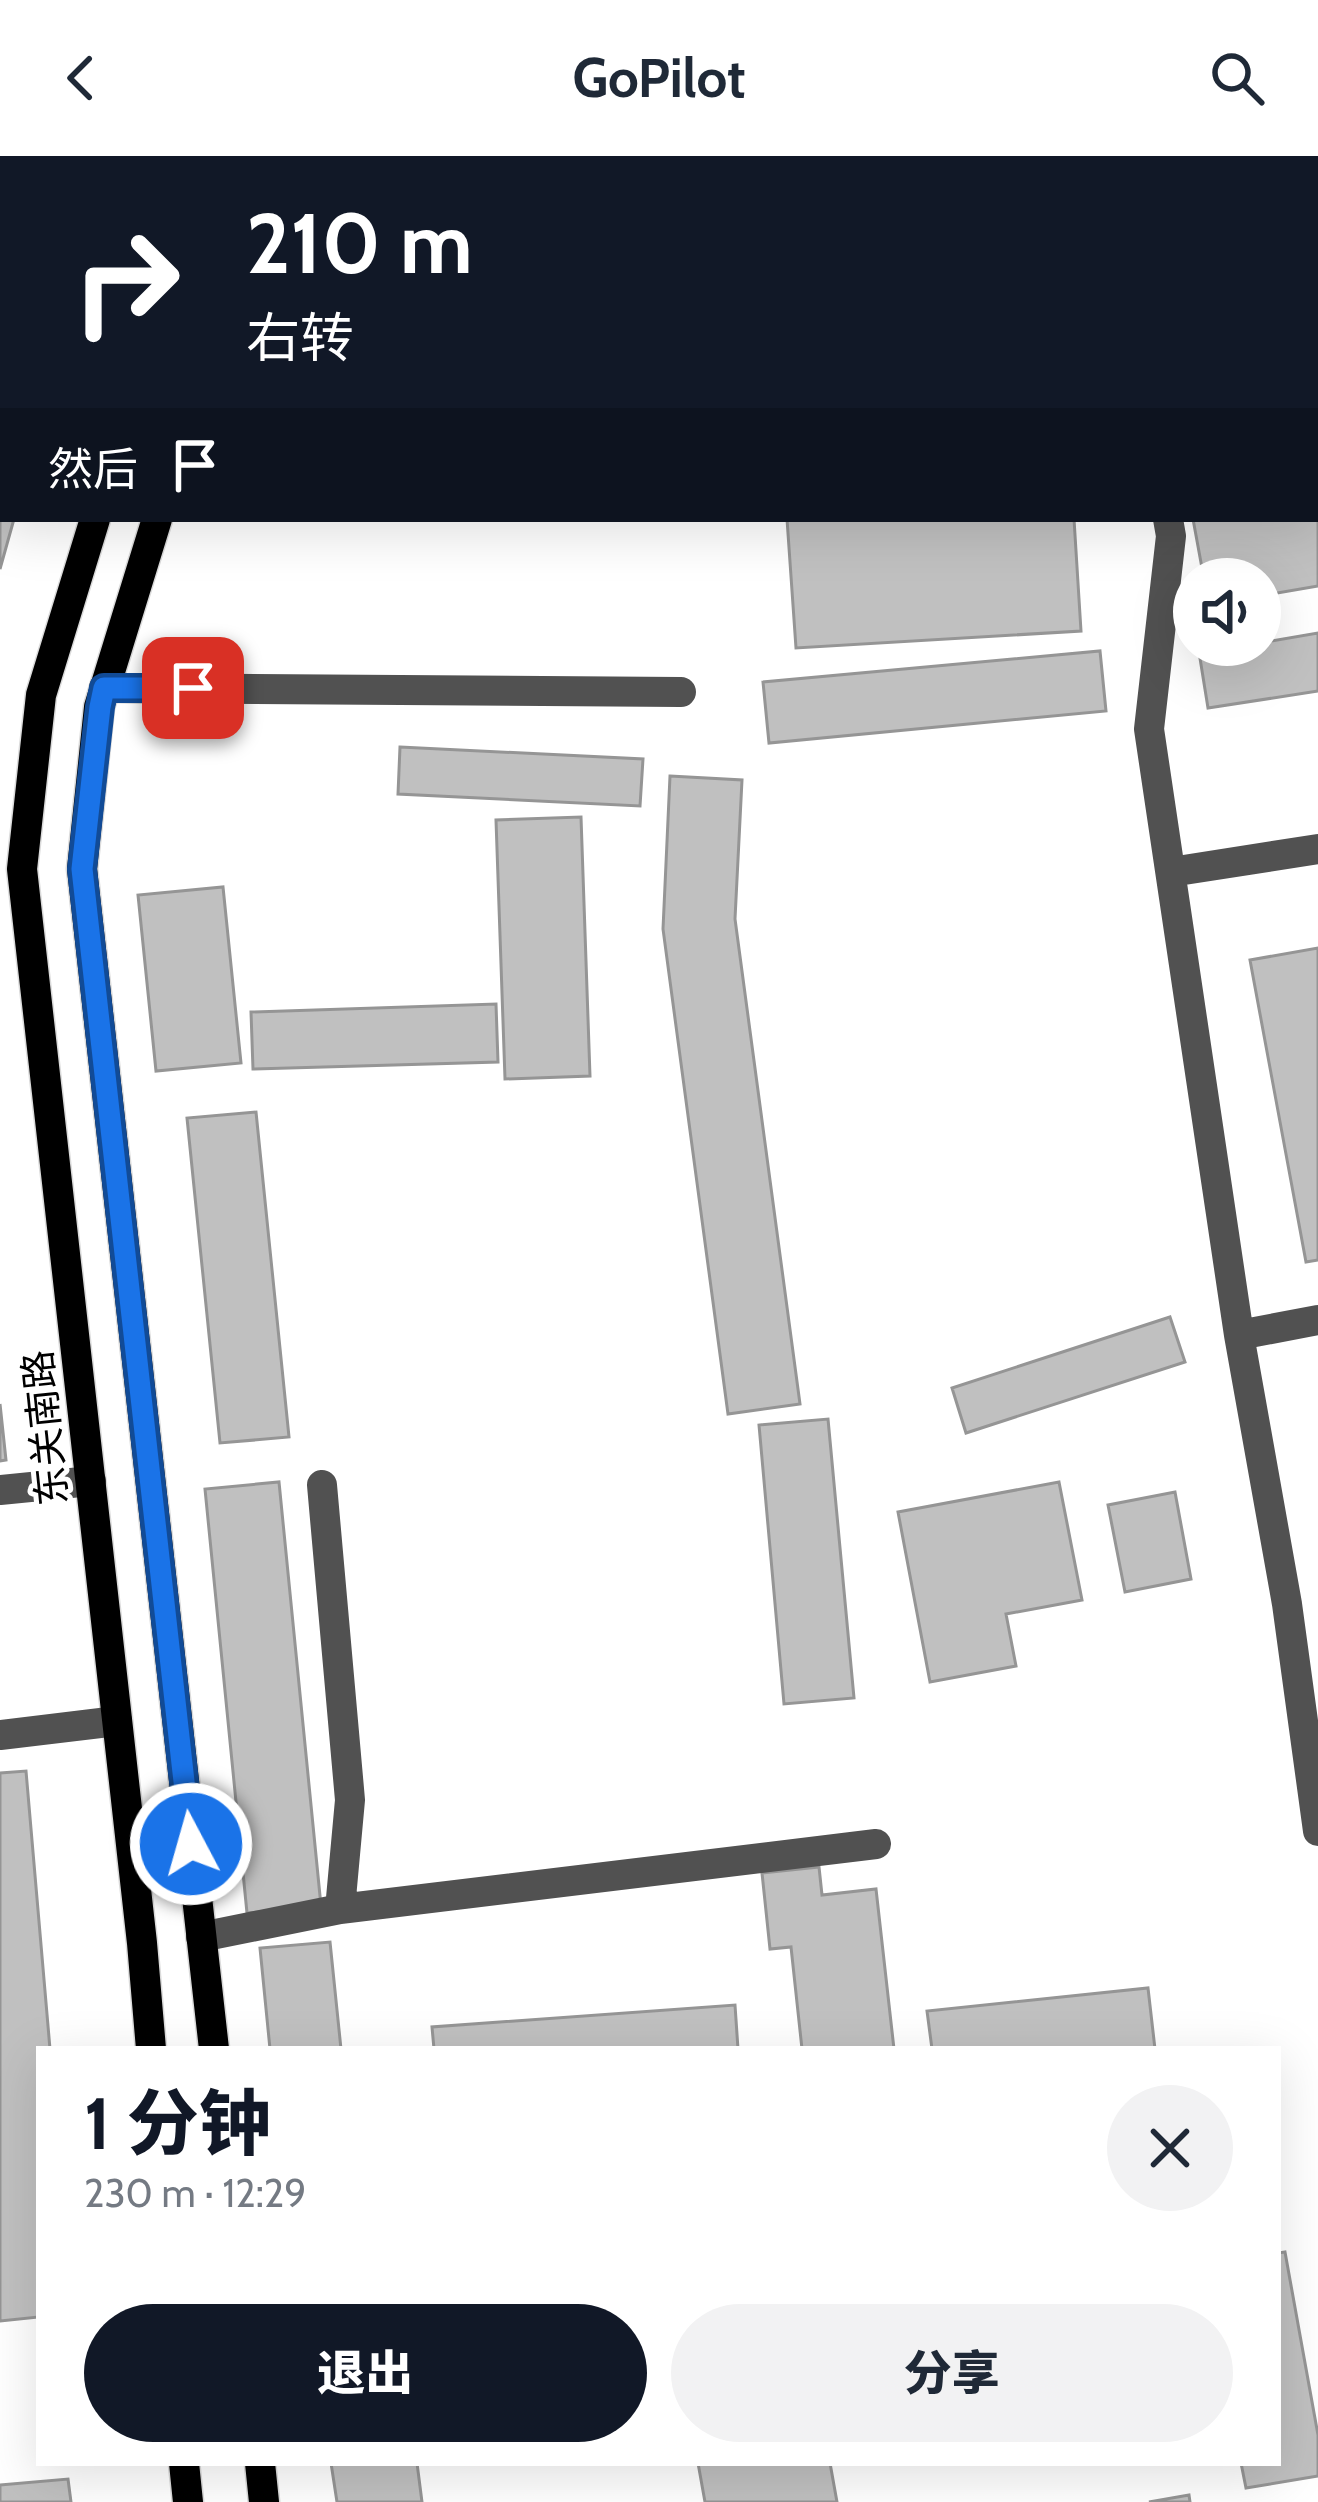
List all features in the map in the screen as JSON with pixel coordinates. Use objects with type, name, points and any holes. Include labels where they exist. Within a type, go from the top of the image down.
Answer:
[{"type":"main road","name":"东关南路","points":[[94,522],[41,695],[22,869],[151,2046]]},
{"type":"main road","points":[[156,522],[104,688],[82,869],[214,2046]]},
{"type":"main road","points":[[184,2466],[188,2502]]},
{"type":"main road","points":[[260,2466],[264,2502]]},
{"type":"street","points":[[1169,522],[1171,536],[1149,729],[1239,1335],[1288,1604],[1318,1831]]},
{"type":"street","points":[[104,688],[681,692]]},
{"type":"street","points":[[1171,872],[1318,849]]},
{"type":"street","points":[[1239,1335],[1318,1320]]},
{"type":"street","points":[[0,1490],[91,1480]]},
{"type":"street","points":[[322,1485],[350,1800],[340,1909]]},
{"type":"street","points":[[0,1735],[117,1721]]},
{"type":"street","points":[[201,1937],[340,1909],[876,1844]]},
{"type":"building","points":[[0,522],[13,522],[0,569]]},
{"type":"building","points":[[787,522],[1074,522],[1081,631],[796,648]]},
{"type":"building","points":[[1194,522],[1318,522],[1318,586],[1281,592],[1281,558],[1200,558]]},
{"type":"building","points":[[1318,633],[1318,691],[1208,708],[1201,666],[1281,666],[1281,639]]},
{"type":"building","points":[[1100,651],[1106,711],[769,743],[763,682]]},
{"type":"building","points":[[400,747],[643,759],[640,806],[398,794]]},
{"type":"building","points":[[670,776],[742,780],[735,919],[800,1404],[728,1414],[663,929]]},
{"type":"building","points":[[581,817],[590,1076],[505,1079],[496,820]]},
{"type":"building","points":[[223,887],[241,1063],[156,1071],[138,895]]},
{"type":"building","points":[[1318,948],[1318,1260],[1306,1262],[1250,960]]},
{"type":"building","points":[[496,1004],[498,1062],[253,1069],[251,1012]]},
{"type":"building","points":[[256,1112],[289,1437],[220,1443],[187,1118]]},
{"type":"building","points":[[1170,1317],[1185,1362],[966,1433],[952,1388]]},
{"type":"building","points":[[0,1404],[6,1460],[0,1461]]},
{"type":"building","points":[[828,1419],[854,1698],[784,1704],[759,1425]]},
{"type":"building","points":[[279,1482],[321,1906],[247,1913],[205,1489]]},
{"type":"building","points":[[1059,1482],[1082,1600],[1006,1614],[1016,1666],[930,1682],[898,1512]]},
{"type":"building","points":[[1175,1492],[1191,1579],[1125,1592],[1108,1505]]},
{"type":"building","points":[[26,1771],[50,2046],[36,2046],[36,2317],[0,2321],[0,1773]]},
{"type":"building","points":[[819,1867],[822,1895],[876,1889],[894,2046],[802,2046],[791,1947],[770,1949],[762,1873]]},
{"type":"building","points":[[330,1942],[341,2046],[270,2046],[260,1948]]},
{"type":"building","points":[[1148,1988],[1155,2046],[932,2046],[927,2011]]},
{"type":"building","points":[[735,2005],[738,2046],[434,2046],[432,2027]]},
{"type":"building","points":[[1285,2252],[1318,2435],[1318,2476],[1246,2488],[1242,2466],[1281,2466],[1281,2253]]},
{"type":"building","points":[[331,2466],[417,2466],[422,2502],[337,2502]]},
{"type":"building","points":[[699,2466],[831,2466],[837,2502],[705,2502]]},
{"type":"building","points":[[68,2479],[71,2502],[0,2502],[0,2485]]},
{"type":"building","points":[[1189,2495],[1190,2502],[1149,2502]]},
{"type":"route","points":[[191,1844],[82,869],[104,688],[193,688]]}]
